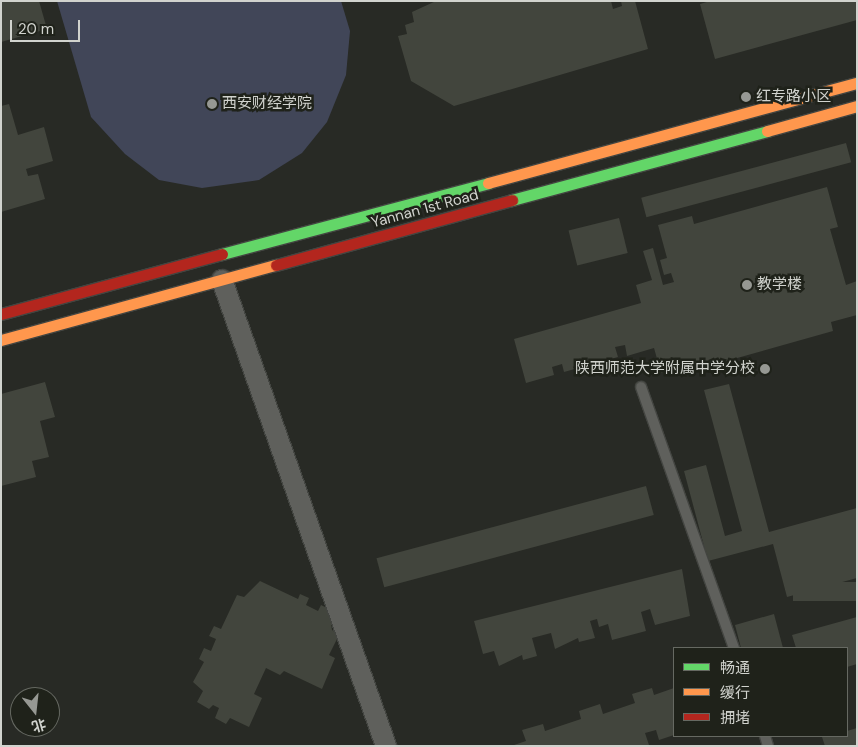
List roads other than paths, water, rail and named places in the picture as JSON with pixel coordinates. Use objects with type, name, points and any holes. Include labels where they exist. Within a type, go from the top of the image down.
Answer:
[{"type":"main road","name":"Yannan 1st Road","points":[[1,314],[857,83]]},
{"type":"main road","name":"Yannan 1st Road","points":[[1,340],[857,106]]},
{"type":"street","points":[[222,280],[386,746]]},
{"type":"lane","points":[[641,387],[734,647]]},
{"type":"place","name":"红专路小区","points":[[746,97]]},
{"type":"place","name":"西安财经学院","points":[[212,104]]},
{"type":"place","name":"教学楼","points":[[747,285]]},
{"type":"place","name":"陕西师范大学附属中学分校","points":[[765,369]]}]
